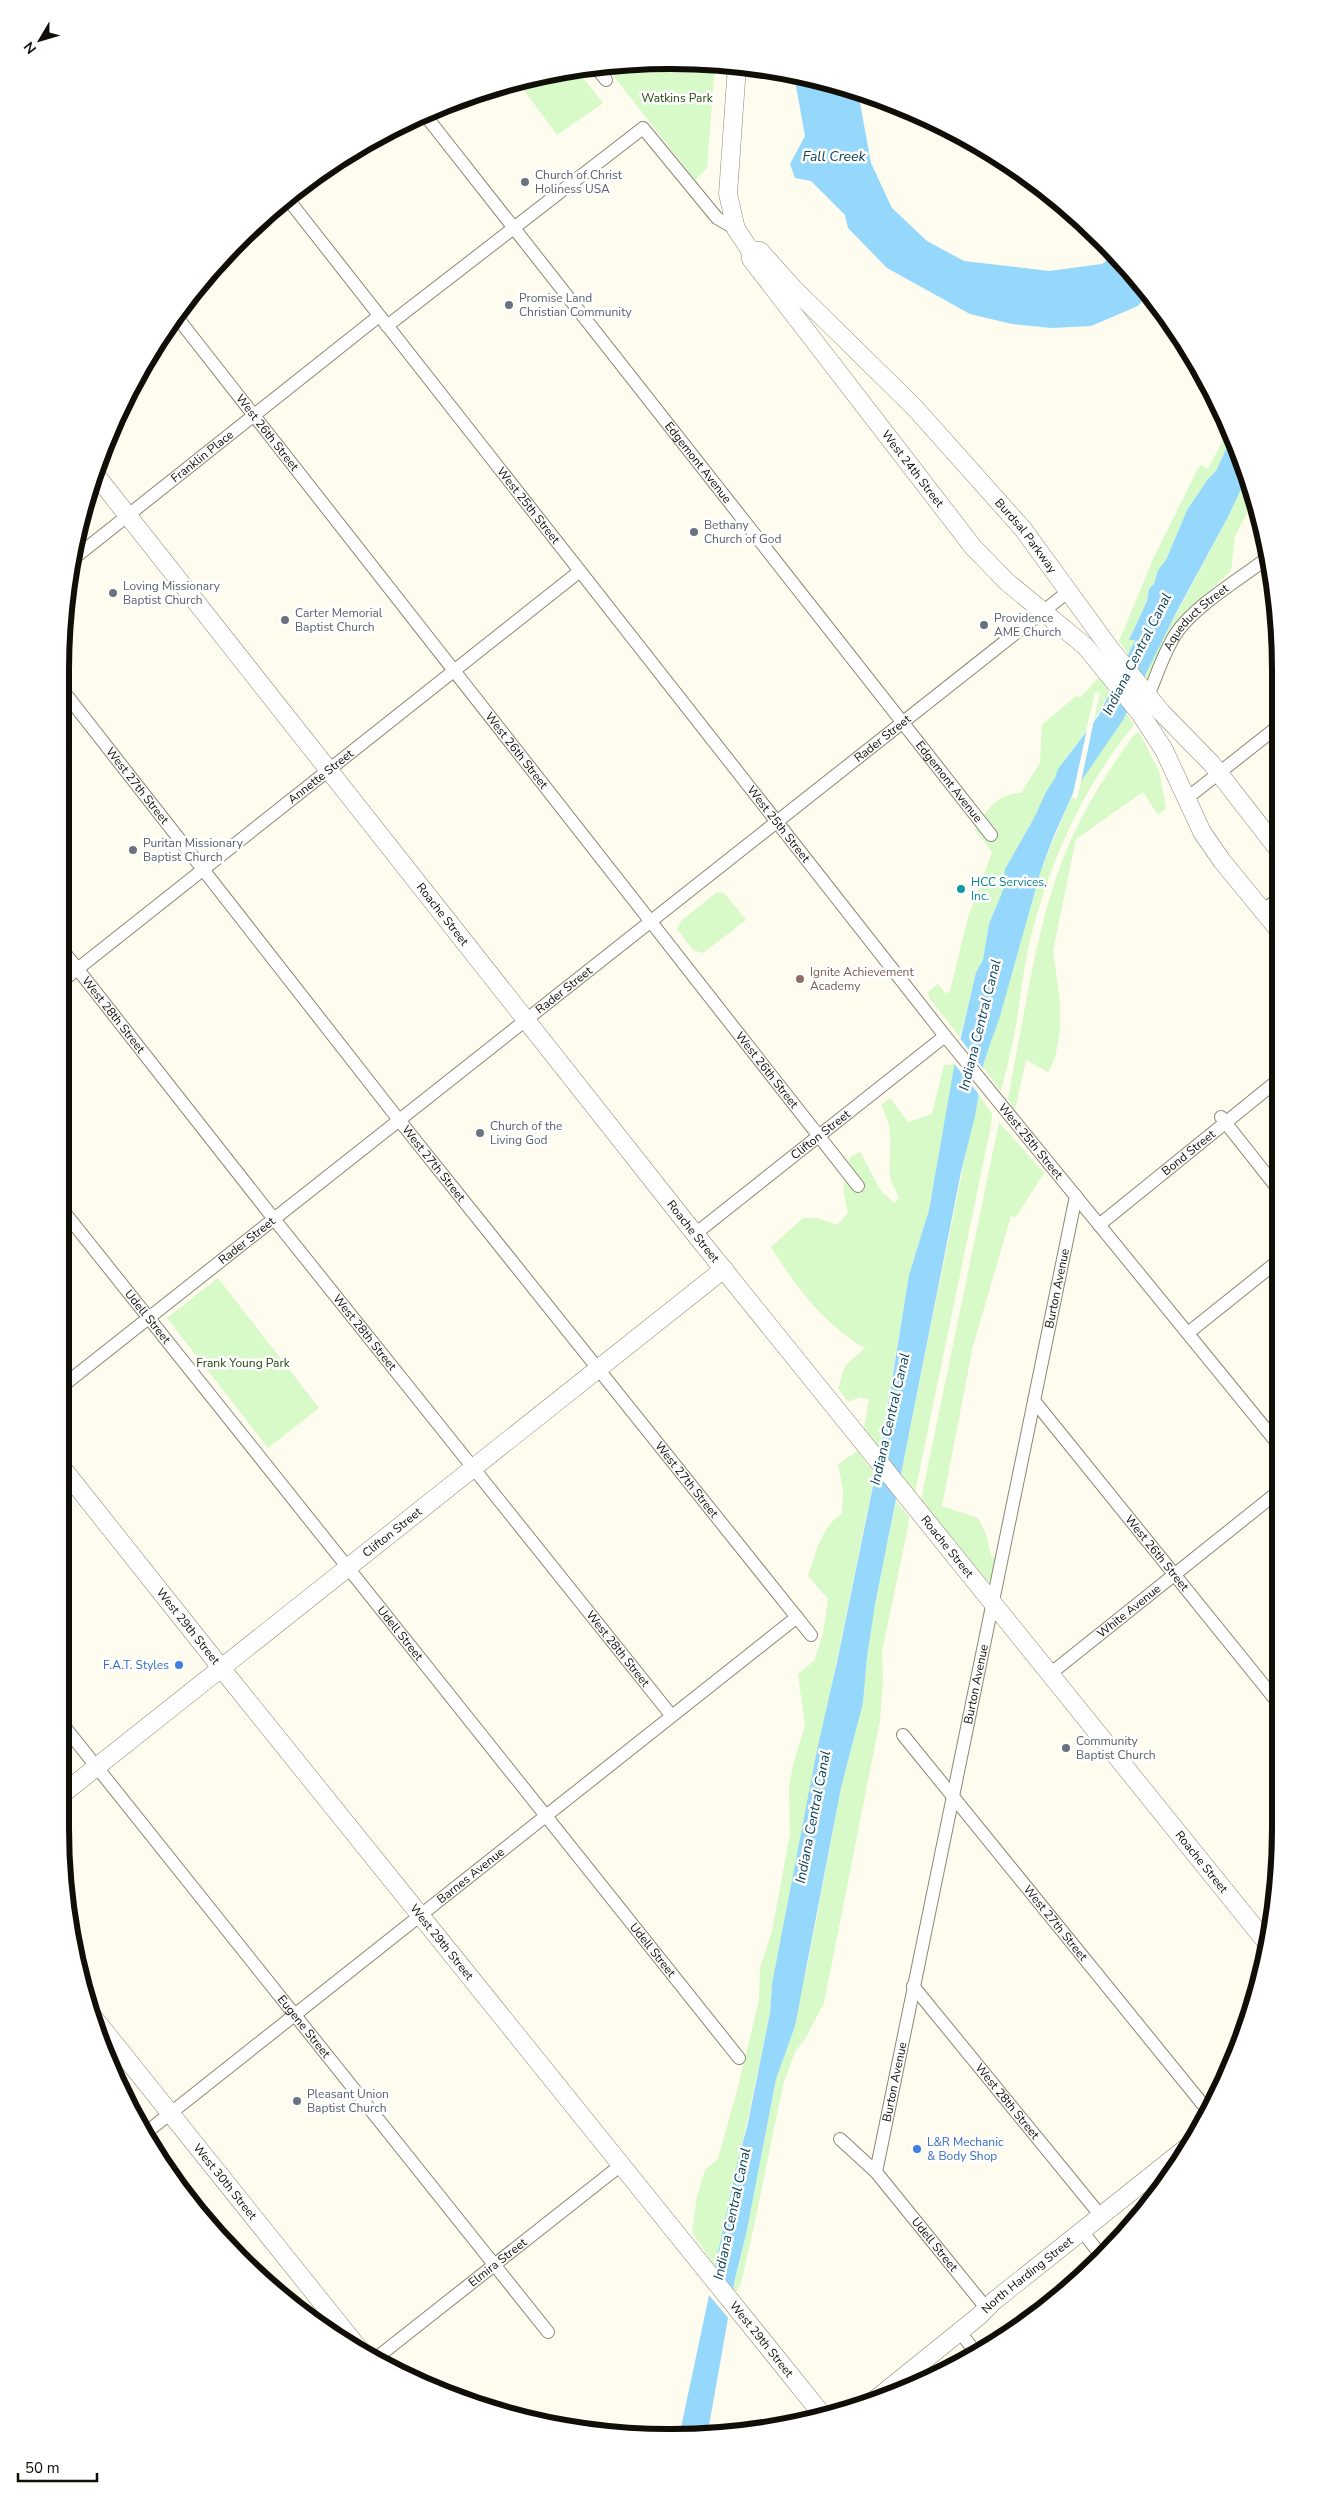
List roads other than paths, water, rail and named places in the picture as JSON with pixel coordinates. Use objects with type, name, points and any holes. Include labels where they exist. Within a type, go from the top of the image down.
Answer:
[{"type":"street","points":[[601,73],[606,80]]},
{"type":"street","points":[[736,229],[728,194],[737,73]]},
{"type":"street","name":"Edgemont Avenue","points":[[429,120],[991,835]]},
{"type":"street","name":"Franklin Place","points":[[80,553],[254,416],[514,228],[643,128],[717,218],[736,229]]},
{"type":"street","name":"West 25th Street","points":[[291,204],[947,1038],[1272,1437]]},
{"type":"street","name":"West 24th Street","points":[[736,229],[750,250],[751,260],[973,547],[1006,582],[1076,637],[1103,666],[1140,713],[1164,750],[1186,799]]},
{"type":"street","name":"Burdsal Parkway","points":[[750,250],[760,251],[794,289],[929,423],[1033,540],[1111,650],[1145,692],[1220,774],[1272,843]]},
{"type":"street","name":"West 26th Street","points":[[180,322],[858,1186]]},
{"type":"street","name":"Roache Street","points":[[100,480],[329,769],[525,1021],[1262,1937]]},
{"type":"street","name":"Aqueduct Street","points":[[1145,692],[1170,644],[1183,625],[1200,609],[1262,562]]},
{"type":"street","name":"Annette Street","points":[[69,976],[580,571]]},
{"type":"street","name":"Rader Street","points":[[69,1381],[1069,591]]},
{"type":"street","name":"West 27th Street","points":[[69,698],[399,1120],[811,1635]]},
{"type":"street","points":[[1272,731],[1186,799],[1214,851],[1272,922]]},
{"type":"street","points":[[1262,911],[1272,904]]},
{"type":"street","name":"West 28th Street","points":[[69,958],[274,1219],[671,1716]]},
{"type":"street","name":"Clifton Street","points":[[695,1234],[818,1136],[947,1038]]},
{"type":"street","name":"Bond Street","points":[[1099,1225],[1224,1120],[1272,1085]]},
{"type":"street","points":[[1224,1120],[1272,1180]]},
{"type":"street","name":"Burton Avenue","points":[[876,2172],[1076,1196]]},
{"type":"street","name":"Udell Street","points":[[69,1218],[739,2058]]},
{"type":"street","points":[[1188,1333],[1272,1266]]},
{"type":"street","name":"Clifton Street","points":[[69,1789],[724,1269]]},
{"type":"street","name":"West 26th Street","points":[[1035,1402],[1272,1695]]},
{"type":"street","name":"West 29th Street","points":[[69,1476],[220,1668],[819,2411]]},
{"type":"street","name":"White Avenue","points":[[1050,1674],[1272,1495]]},
{"type":"street","name":"Barnes Avenue","points":[[150,2130],[797,1617]]},
{"type":"street","name":"Eugene Street","points":[[69,1732],[548,2332]]},
{"type":"street","name":"West 27th Street","points":[[903,1735],[1204,2106]]},
{"type":"street","name":"West 28th Street","points":[[914,1986],[1101,2216]]},
{"type":"street","name":"West 30th Street","points":[[105,2032],[349,2336]]},
{"type":"street","name":"Udell Street","points":[[840,2139],[876,2172],[987,2309]]},
{"type":"street","name":"North Harding Street","points":[[892,2387],[1173,2158]]},
{"type":"street","name":"Elmira Street","points":[[381,2355],[621,2166]]},
{"type":"street","points":[[1082,2231],[1098,2251]]},
{"type":"street","points":[[960,2332],[972,2348]]},
{"type":"water","name":"Fall Creek","points":[[795,82],[859,100],[871,163],[892,208],[927,241],[964,261],[1049,271],[1102,264],[1109,259],[1144,299],[1138,306],[1091,326],[1052,328],[1012,324],[970,314],[887,268],[848,228],[845,215],[811,181],[795,178],[790,164],[805,136]]},
{"type":"water","name":"Indiana Central Canal","points":[[1228,445],[1243,485],[1123,720],[1073,793],[1041,870],[1000,1016],[984,1062],[975,1116],[961,1172],[875,1605],[867,1657],[863,1703],[841,1788],[795,2026],[776,2079],[747,2230],[735,2279],[709,2428],[681,2429],[770,2013],[772,1984],[817,1750],[881,1447],[909,1275],[929,1210],[954,1067],[976,972],[983,960],[989,924],[1003,890],[1005,869],[1033,820],[1058,769],[1099,715],[1135,640],[1129,640],[1147,601],[1149,589],[1154,584],[1158,570],[1166,560],[1187,510],[1208,479],[1216,471]]},
{"type":"place","name":"Church of Christ Holiness USA","points":[[525,182]]},
{"type":"place","name":"Promise Land Christian Community","points":[[509,305]]},
{"type":"place","name":"Bethany Church of God","points":[[694,532]]},
{"type":"place","name":"Loving Missionary Baptist Church","points":[[113,593]]},
{"type":"place","name":"Carter Memorial Baptist Church","points":[[285,620]]},
{"type":"place","name":"Providence AME Church","points":[[984,625]]},
{"type":"place","name":"Puritan Missionary Baptist Church","points":[[133,850]]},
{"type":"place","name":"HCC Services, Inc.","points":[[961,889]]},
{"type":"place","name":"Ignite Achievement Academy","points":[[800,979]]},
{"type":"place","name":"Church of the Living God","points":[[480,1133]]},
{"type":"place","name":"F.A.T. Styles","points":[[179,1665]]},
{"type":"place","name":"Community Baptist Church","points":[[1066,1748]]},
{"type":"place","name":"Pleasant Union Baptist Church","points":[[297,2101]]},
{"type":"place","name":"L&R Mechanic & Body Shop","points":[[917,2149]]},
{"type":"park label","name":"Watkins Park","points":[[677,98]]},
{"type":"park label","name":"Frank Young Park","points":[[243,1363]]}]
